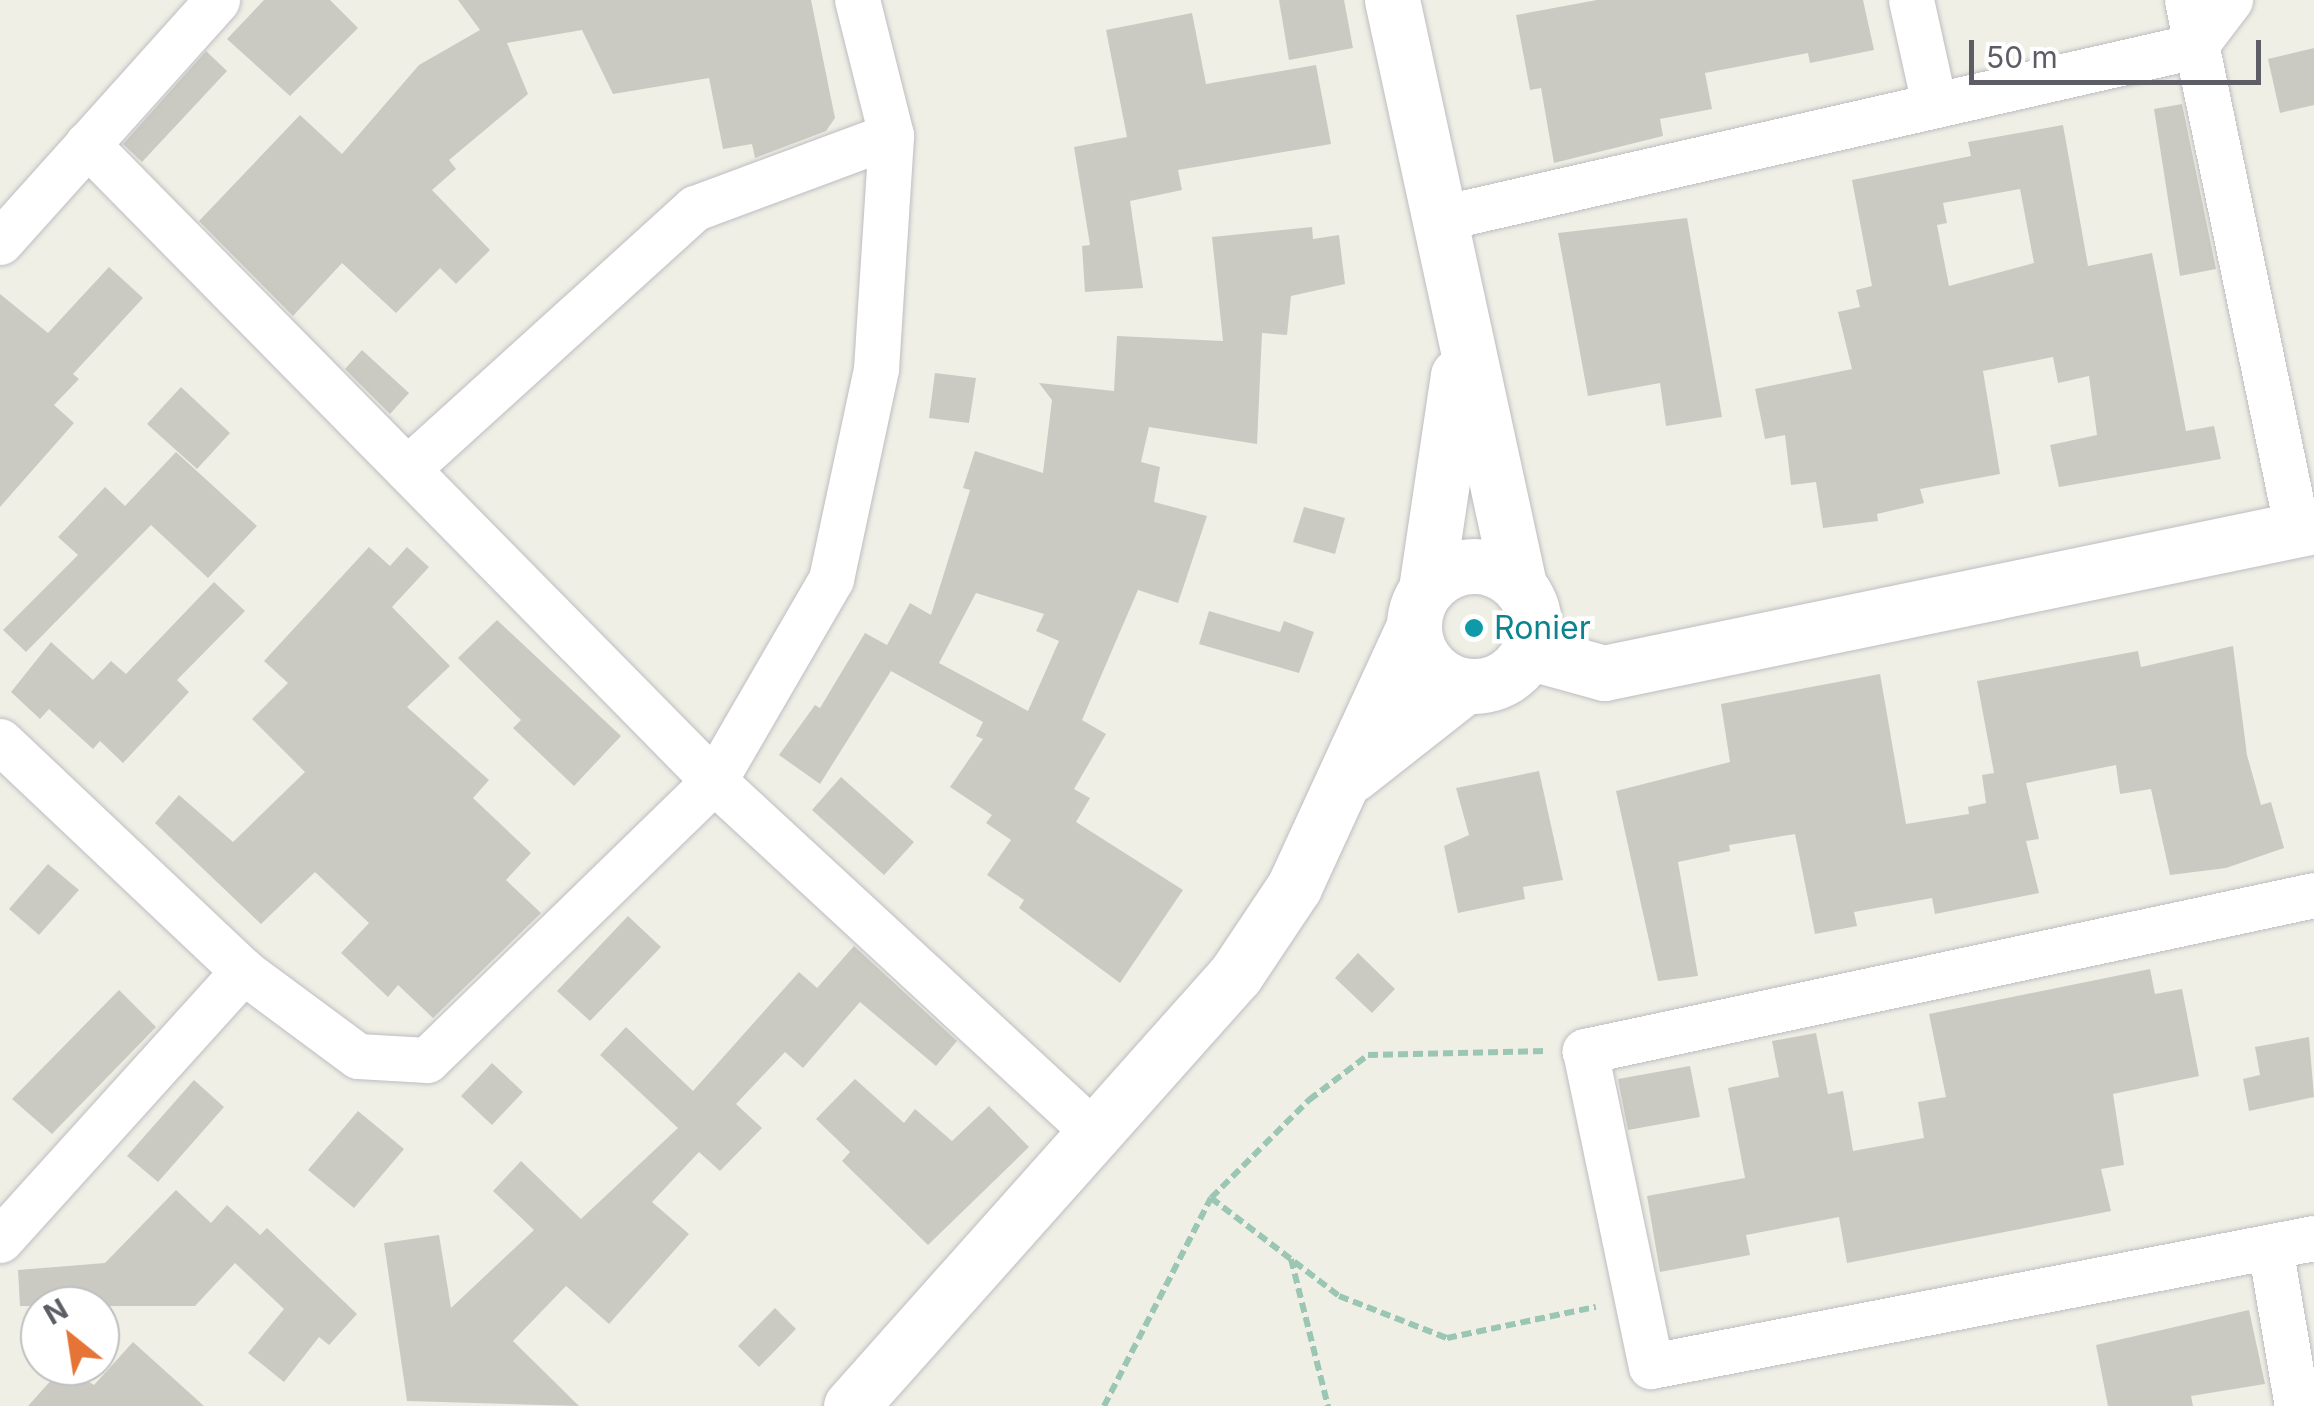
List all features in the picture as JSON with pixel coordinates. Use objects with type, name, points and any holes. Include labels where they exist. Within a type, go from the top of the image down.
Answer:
[{"type":"street","points":[[0,741],[242,970],[358,1056],[427,1060],[714,781],[831,579],[876,369],[891,136],[857,0]]},
{"type":"street","points":[[1392,0],[1463,348],[1518,585],[1534,628],[1528,652],[1513,672],[1491,684],[1465,686],[1428,666],[1420,608],[1463,348]]},
{"type":"street","points":[[1911,0],[1934,104]]},
{"type":"street","points":[[1528,652],[1604,673],[2306,528],[2187,0]]},
{"type":"street","points":[[1436,219],[2195,46],[2230,0]]},
{"type":"street","points":[[1,240],[87,144],[194,8]]},
{"type":"street","points":[[407,470],[695,208],[891,136]]},
{"type":"street","points":[[87,144],[714,781],[1098,1136]]},
{"type":"street","points":[[851,1406],[1098,1136],[1236,974],[1294,887],[1420,608],[1441,574],[1482,566],[1518,585]]},
{"type":"street","points":[[1346,779],[1465,686]]},
{"type":"street","points":[[2314,894],[1585,1050],[1651,1366],[2314,1238]]},
{"type":"street","points":[[0,1240],[242,970]]},
{"type":"street","points":[[2270,1247],[2298,1406]]},
{"type":"path","points":[[1104,1406],[1211,1198],[1309,1100],[1368,1055],[1585,1050]]},
{"type":"path","points":[[1211,1198],[1339,1296],[1447,1338],[1637,1298]]},
{"type":"path","points":[[1290,1258],[1328,1406]]},
{"type":"building","points":[[264,0],[330,0],[358,28],[290,96],[227,39]]},
{"type":"building","points":[[458,0],[811,0],[835,118],[826,131],[755,158],[752,144],[723,149],[709,78],[613,94],[582,30],[507,43],[528,94],[449,160],[456,169],[432,190],[490,250],[456,284],[440,268],[396,313],[342,263],[293,316],[199,221],[300,115],[342,154],[419,65],[480,30]]},
{"type":"building","points":[[1279,0],[1344,0],[1353,48],[1289,60]]},
{"type":"building","points":[[1597,0],[1863,0],[1874,50],[1810,63],[1808,53],[1705,73],[1712,109],[1660,119],[1663,136],[1554,163],[1541,88],[1530,90],[1516,15]]},
{"type":"building","points":[[1192,13],[1206,84],[1316,65],[1331,144],[1178,170],[1182,190],[1130,201],[1143,288],[1085,292],[1082,246],[1090,245],[1074,147],[1127,137],[1106,30]]},
{"type":"building","points":[[2314,48],[2314,105],[2280,113],[2268,59]]},
{"type":"building","points":[[206,51],[227,71],[142,162],[123,144]]},
{"type":"building","points":[[2182,104],[2216,269],[2180,276],[2154,109]]},
{"type":"building","points":[[2063,125],[2088,266],[2152,253],[2186,431],[2214,426],[2221,459],[2059,487],[2050,445],[2097,435],[2089,376],[2058,383],[2053,357],[1983,371],[2000,474],[1920,489],[1924,503],[1877,514],[1878,521],[1823,528],[1816,482],[1791,485],[1785,435],[1765,439],[1755,389],[1852,369],[1838,312],[1860,307],[1856,290],[1872,286],[1852,180],[1971,156],[1968,142]],"holes":[[[2020,189],[2034,263],[1949,286],[1937,225],[1947,223],[1943,203]]]},
{"type":"building","points":[[1687,218],[1722,417],[1666,426],[1660,383],[1588,396],[1558,233]]},
{"type":"building","points":[[1312,227],[1313,239],[1339,235],[1345,284],[1291,296],[1287,335],[1262,333],[1257,444],[1149,427],[1141,462],[1160,467],[1154,502],[1207,516],[1178,603],[1138,590],[1082,720],[1106,734],[1074,789],[1090,798],[1076,822],[1183,890],[1120,983],[1019,908],[1024,900],[987,875],[1011,840],[986,823],[992,815],[950,787],[983,739],[976,736],[983,722],[891,671],[820,784],[779,755],[815,705],[820,708],[865,633],[887,645],[910,603],[931,615],[970,490],[963,488],[975,451],[1043,473],[1052,400],[1039,383],[1114,391],[1117,336],[1223,341],[1212,237]],"holes":[[[976,593],[1044,614],[1036,631],[1059,641],[1028,711],[939,663]]]},
{"type":"building","points":[[109,267],[143,298],[73,374],[79,379],[54,405],[74,423],[0,507],[0,294],[48,333]]},
{"type":"building","points":[[362,350],[409,393],[390,414],[345,369]]},
{"type":"building","points":[[935,373],[976,378],[969,423],[929,418]]},
{"type":"building","points":[[181,387],[230,433],[197,469],[147,424]]},
{"type":"building","points":[[176,452],[257,526],[208,578],[151,525],[26,652],[3,630],[78,555],[58,537],[105,487],[125,506]]},
{"type":"building","points":[[1304,507],[1345,518],[1335,554],[1293,542]]},
{"type":"building","points":[[369,547],[390,566],[407,547],[429,567],[392,607],[450,666],[407,707],[489,780],[473,798],[531,853],[506,880],[541,913],[433,1018],[398,985],[388,997],[341,953],[369,923],[315,872],[261,924],[155,823],[179,795],[233,842],[305,772],[252,719],[288,683],[264,661]]},
{"type":"building","points":[[214,582],[245,611],[177,680],[189,692],[123,763],[100,741],[93,749],[49,709],[40,719],[11,692],[51,642],[93,680],[111,661],[126,674]]},
{"type":"building","points":[[1209,611],[1280,632],[1284,621],[1314,632],[1299,673],[1199,644]]},
{"type":"building","points":[[497,620],[621,736],[574,786],[513,728],[521,720],[458,658]]},
{"type":"building","points":[[2233,646],[2247,755],[2261,805],[2271,802],[2284,848],[2226,868],[2170,875],[2151,789],[2120,794],[2116,765],[2026,783],[2039,839],[2026,841],[2039,893],[1935,914],[1932,898],[1854,912],[1857,926],[1815,934],[1795,834],[1729,845],[1730,851],[1678,862],[1698,976],[1658,981],[1616,791],[1730,762],[1721,704],[1880,674],[1906,824],[1969,814],[1968,807],[1986,803],[1982,775],[1994,773],[1977,681],[2138,651],[2141,667]]},
{"type":"building","points":[[1539,771],[1563,880],[1523,887],[1525,899],[1458,913],[1444,846],[1469,835],[1456,788]]},
{"type":"building","points":[[841,777],[914,842],[884,875],[812,810]]},
{"type":"building","points":[[48,864],[79,890],[39,935],[9,909]]},
{"type":"building","points":[[628,916],[661,947],[590,1021],[557,991]]},
{"type":"building","points":[[854,946],[957,1041],[936,1066],[860,1002],[803,1068],[785,1052],[736,1104],[762,1128],[720,1171],[699,1152],[652,1202],[689,1234],[609,1324],[566,1286],[513,1341],[579,1406],[407,1401],[384,1243],[439,1235],[451,1308],[534,1230],[493,1191],[521,1161],[581,1219],[678,1128],[600,1055],[626,1027],[693,1091],[799,972],[817,988]]},
{"type":"building","points":[[1358,953],[1395,989],[1372,1013],[1335,978]]},
{"type":"building","points":[[2150,969],[2155,994],[2182,989],[2199,1076],[2113,1094],[2124,1165],[2101,1169],[2111,1211],[1847,1263],[1839,1217],[1746,1235],[1750,1255],[1660,1272],[1647,1196],[1745,1178],[1728,1088],[1779,1077],[1772,1041],[1816,1033],[1828,1094],[1843,1091],[1853,1151],[1924,1138],[1918,1102],[1946,1097],[1929,1014]]},
{"type":"building","points":[[119,990],[156,1027],[52,1134],[12,1099]]},
{"type":"building","points":[[2309,1037],[2314,1097],[2249,1111],[2243,1079],[2260,1075],[2255,1047]]},
{"type":"building","points":[[492,1063],[523,1092],[492,1125],[461,1096]]},
{"type":"building","points":[[1690,1066],[1700,1117],[1628,1130],[1618,1079]]},
{"type":"building","points":[[855,1079],[904,1123],[915,1109],[952,1141],[989,1106],[1029,1147],[928,1245],[842,1161],[850,1152],[816,1119]]},
{"type":"building","points":[[194,1080],[224,1107],[158,1182],[127,1156]]},
{"type":"building","points":[[358,1111],[404,1149],[354,1208],[308,1170]]},
{"type":"building","points":[[176,1190],[211,1223],[227,1205],[260,1235],[267,1228],[357,1314],[329,1345],[319,1337],[284,1382],[248,1353],[284,1309],[235,1263],[195,1306],[120,1306],[120,1286],[20,1286],[20,1306],[18,1270],[105,1263]]},
{"type":"building","points":[[775,1308],[796,1329],[759,1367],[738,1346]]},
{"type":"building","points":[[2249,1310],[2265,1384],[2191,1396],[2193,1406],[2108,1406],[2096,1345]]},
{"type":"building","points":[[133,1342],[204,1406],[28,1406],[46,1386],[120,1386],[120,1356]]},
{"type":"place","name":"Ronier","points":[[1474,628]]}]
